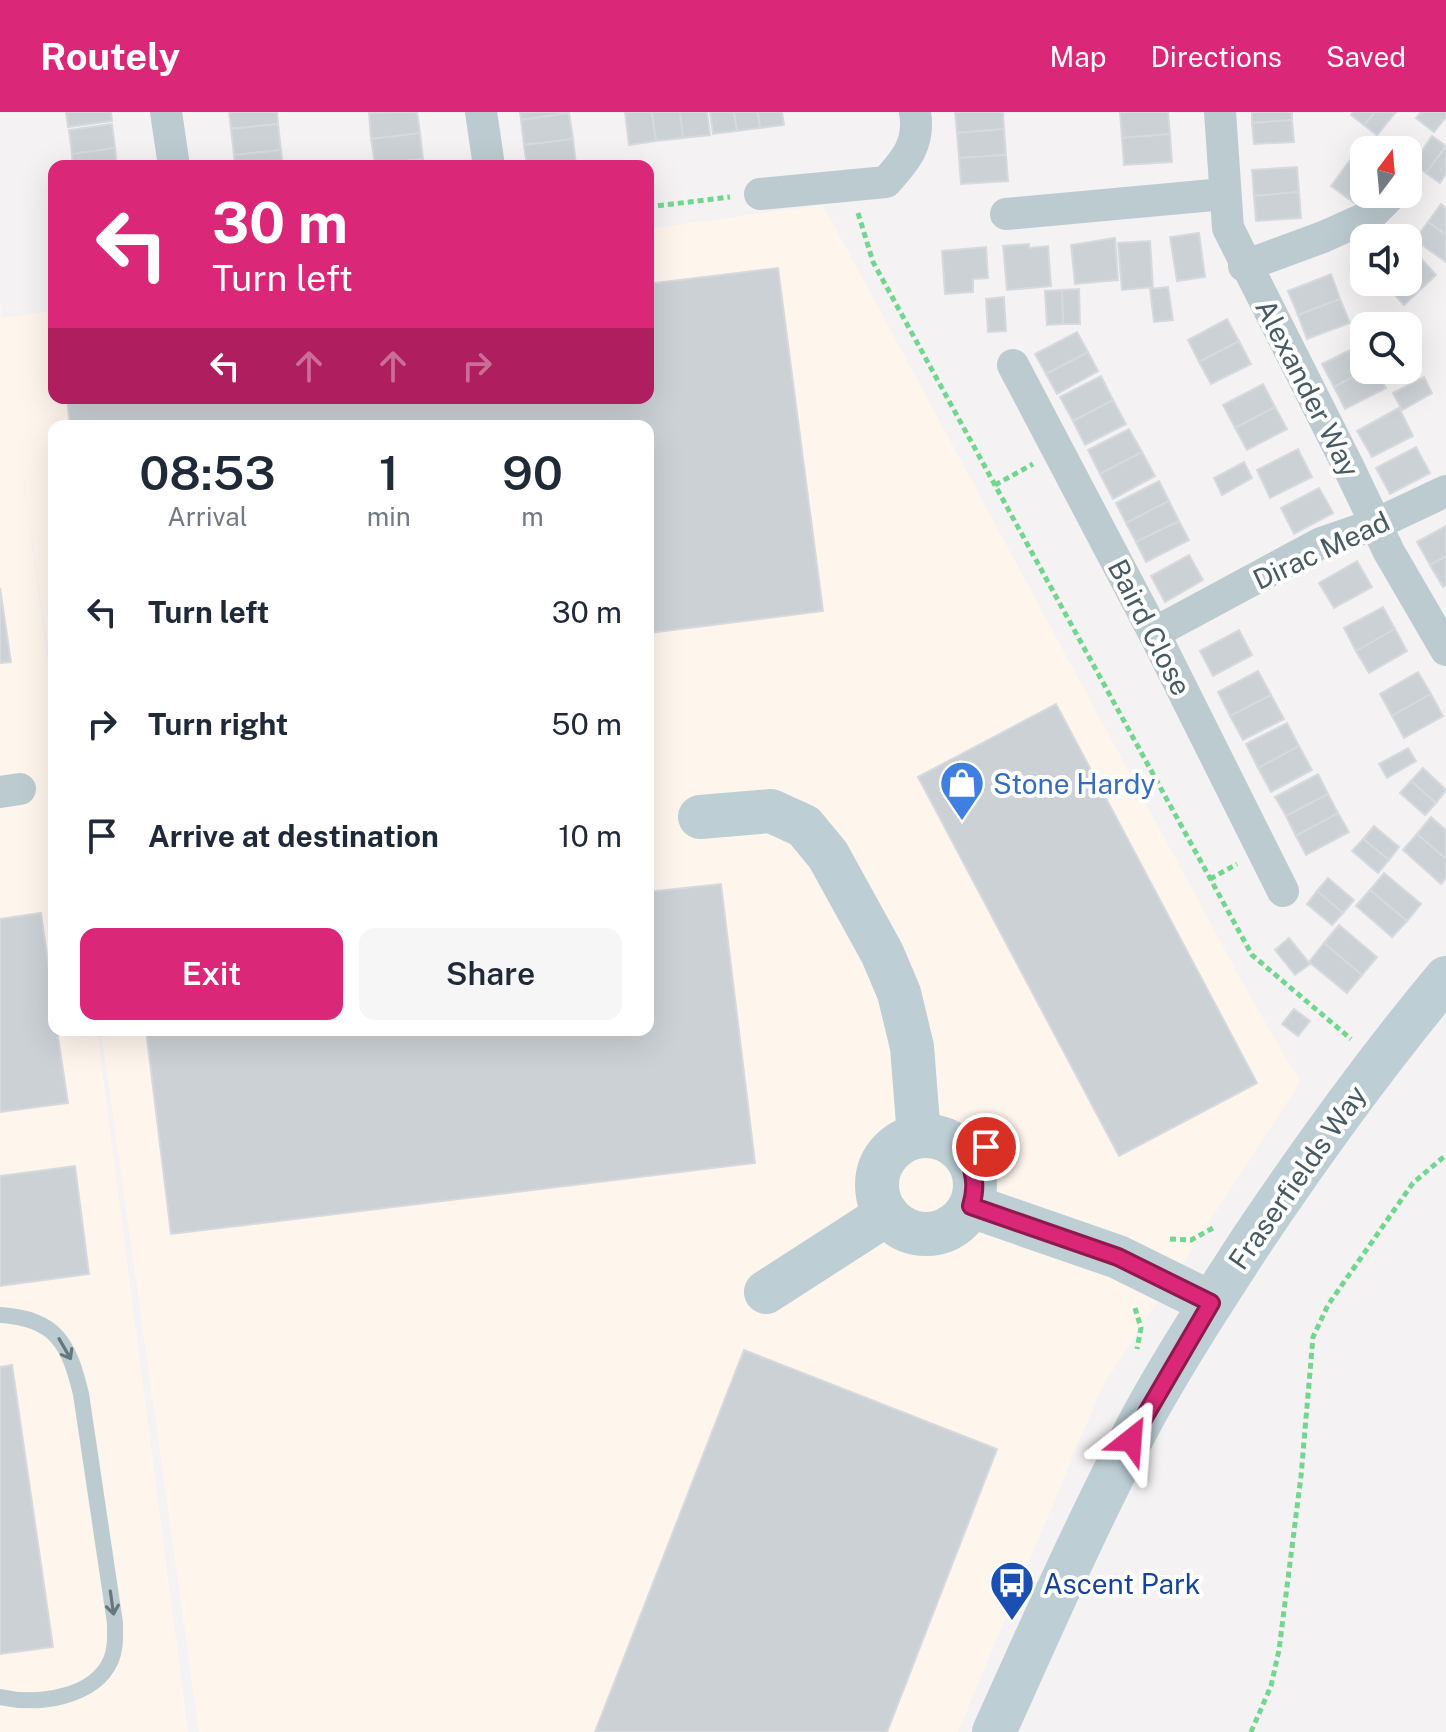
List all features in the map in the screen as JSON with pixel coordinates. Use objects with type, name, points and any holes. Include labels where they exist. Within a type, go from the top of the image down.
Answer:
[{"type":"street","points":[[166,112],[173,160]]},
{"type":"street","points":[[481,112],[488,160]]},
{"type":"street","points":[[760,194],[886,182],[907,159],[918,130],[915,112]]},
{"type":"street","name":"Alexander Way","points":[[1220,112],[1228,228],[1244,266],[1389,552],[1446,650]]},
{"type":"street","points":[[1006,214],[1224,194]]},
{"type":"street","points":[[1244,266],[1323,237],[1370,216],[1378,208]]},
{"type":"street","name":"Baird Close","points":[[1013,365],[1154,633],[1283,891]]},
{"type":"street","name":"Dirac Mead","points":[[1154,633],[1321,543],[1376,524],[1446,491]]},
{"type":"street","points":[[700,817],[771,811],[804,826],[828,855],[882,953],[899,993],[912,1047],[919,1136]]},
{"type":"street","name":"Fraserfields Way","points":[[994,1732],[1104,1493],[1145,1414],[1211,1303],[1315,1145],[1390,1045],[1446,978]]},
{"type":"street","points":[[919,1136],[935,1136],[949,1141],[970,1162],[975,1177],[971,1206],[961,1220],[948,1230],[931,1234],[914,1233],[899,1225],[887,1214],[880,1201],[879,1172],[894,1148],[919,1136]]},
{"type":"street","points":[[971,1206],[1118,1257],[1211,1303]]},
{"type":"street","points":[[766,1292],[887,1214]]},
{"type":"lane","points":[[970,1162],[1007,1133]]},
{"type":"lane","points":[[0,1315],[31,1320],[49,1327],[62,1341],[74,1364],[115,1623],[115,1647],[110,1662],[98,1678],[82,1690],[53,1698],[17,1701],[0,1697]]},
{"type":"path","points":[[852,185],[873,262],[1252,955],[1352,1040]]},
{"type":"path","points":[[654,206],[760,194]]},
{"type":"path","points":[[995,485],[1057,450]]},
{"type":"path","points":[[1251,1732],[1271,1686],[1279,1650],[1301,1476],[1313,1337],[1328,1305],[1413,1183],[1446,1155]]},
{"type":"shaded area","points":[[823,205],[1246,989],[1300,1082],[1102,1387],[958,1732],[199,1732],[102,1036],[654,1036],[654,420],[48,420],[48,650],[16,423],[48,663],[48,1036],[98,1036],[188,1732],[0,1732],[0,303],[2,318],[48,312],[48,404],[654,404],[654,228]]},
{"type":"building","points":[[66,112],[111,112],[112,121],[68,127]]},
{"type":"building","points":[[229,112],[277,112],[278,124],[231,129]]},
{"type":"building","points":[[417,112],[420,133],[371,139],[369,113]]},
{"type":"building","points":[[520,112],[569,112],[569,113],[521,120]]},
{"type":"building","points":[[625,112],[652,112],[656,141],[629,145]]},
{"type":"building","points":[[652,112],[680,112],[683,138],[656,141]]},
{"type":"building","points":[[680,112],[707,112],[710,135],[683,138]]},
{"type":"building","points":[[710,112],[734,112],[737,131],[713,134]]},
{"type":"building","points":[[734,112],[758,112],[760,128],[737,131]]},
{"type":"building","points":[[758,112],[782,112],[784,125],[760,128]]},
{"type":"building","points":[[955,112],[1003,112],[1004,129],[957,133]]},
{"type":"building","points":[[1120,112],[1168,112],[1170,134],[1122,138]]},
{"type":"building","points":[[1252,112],[1292,112],[1292,120],[1252,123]]},
{"type":"building","points":[[1353,112],[1375,112],[1364,125],[1351,115]]},
{"type":"building","points":[[1375,112],[1396,112],[1377,135],[1364,125]]},
{"type":"building","points":[[1421,112],[1446,112],[1446,117],[1434,132],[1416,118]]},
{"type":"building","points":[[569,113],[573,139],[524,145],[521,120]]},
{"type":"building","points":[[1292,120],[1294,142],[1254,144],[1252,123]]},
{"type":"building","points":[[112,124],[115,148],[72,154],[69,130]]},
{"type":"building","points":[[278,124],[281,150],[234,155],[231,129]]},
{"type":"building","points":[[1004,129],[1006,155],[959,158],[957,133]]},
{"type":"building","points":[[420,133],[423,159],[374,160],[371,139]]},
{"type":"building","points":[[1170,134],[1172,162],[1124,165],[1122,138]]},
{"type":"building","points":[[1432,136],[1446,146],[1426,173],[1422,170],[1422,151]]},
{"type":"building","points":[[573,139],[575,160],[526,160],[524,145]]},
{"type":"building","points":[[1446,146],[1446,174],[1440,183],[1426,173]]},
{"type":"building","points":[[115,148],[116,160],[72,160],[72,154]]},
{"type":"building","points":[[281,150],[282,160],[234,160],[234,155]]},
{"type":"building","points":[[1006,155],[1008,181],[961,184],[959,158]]},
{"type":"building","points":[[1350,160],[1350,200],[1331,186]]},
{"type":"building","points":[[1297,167],[1299,192],[1254,196],[1252,170]]},
{"type":"building","points":[[1299,192],[1301,218],[1256,221],[1254,196]]},
{"type":"building","points":[[1441,204],[1446,208],[1446,235],[1428,222]]},
{"type":"building","points":[[1428,222],[1446,235],[1446,262],[1422,245],[1422,230]]},
{"type":"building","points":[[1199,233],[1205,277],[1177,281],[1170,237]]},
{"type":"building","points":[[1115,238],[1118,280],[1075,284],[1071,245]]},
{"type":"building","points":[[1150,241],[1153,287],[1122,290],[1118,243]]},
{"type":"building","points":[[1029,244],[1029,248],[1048,246],[1051,286],[1007,290],[1003,246]]},
{"type":"building","points":[[986,247],[988,278],[973,279],[973,292],[945,294],[942,251]]},
{"type":"building","points":[[1422,259],[1436,275],[1422,288]]},
{"type":"building","points":[[778,268],[823,611],[654,632],[654,420],[69,420],[68,404],[654,404],[654,283]]},
{"type":"building","points":[[1331,274],[1340,299],[1298,315],[1288,291]]},
{"type":"building","points":[[1168,287],[1173,320],[1154,322],[1150,289]]},
{"type":"building","points":[[1079,289],[1080,324],[1063,324],[1062,290]]},
{"type":"building","points":[[1062,290],[1063,324],[1047,325],[1045,291]]},
{"type":"building","points":[[1396,296],[1414,296],[1404,305]]},
{"type":"building","points":[[1004,297],[1006,331],[988,332],[986,299]]},
{"type":"building","points":[[1340,299],[1350,323],[1307,339],[1298,315]]},
{"type":"building","points":[[1227,319],[1239,341],[1199,362],[1188,340]]},
{"type":"building","points":[[1077,332],[1088,352],[1046,374],[1035,354]]},
{"type":"building","points":[[1239,341],[1251,364],[1211,384],[1199,362]]},
{"type":"building","points":[[1350,350],[1350,378],[1334,387],[1322,364]]},
{"type":"building","points":[[1088,352],[1098,371],[1057,394],[1046,374]]},
{"type":"building","points":[[1101,376],[1113,400],[1073,421],[1060,397]]},
{"type":"building","points":[[1350,378],[1350,384],[1384,384],[1386,388],[1345,409],[1334,387]]},
{"type":"building","points":[[1422,378],[1432,393],[1402,410],[1393,393],[1410,384],[1422,384]]},
{"type":"building","points":[[1263,384],[1275,407],[1235,428],[1223,405]]},
{"type":"building","points":[[1113,400],[1126,424],[1085,445],[1073,421]]},
{"type":"building","points":[[1275,407],[1287,429],[1247,450],[1235,428]]},
{"type":"building","points":[[1399,408],[1413,436],[1372,457],[1357,431]]},
{"type":"building","points":[[1129,429],[1142,452],[1100,474],[1088,450]]},
{"type":"building","points":[[1416,447],[1430,473],[1390,494],[1376,468]]},
{"type":"building","points":[[1298,449],[1312,477],[1270,498],[1257,470]]},
{"type":"building","points":[[1142,452],[1155,476],[1113,499],[1100,474]]},
{"type":"building","points":[[1244,462],[1252,478],[1222,495],[1214,478]]},
{"type":"building","points":[[1159,481],[1169,501],[1126,523],[1116,503]]},
{"type":"building","points":[[1319,488],[1333,513],[1294,534],[1281,508]]},
{"type":"building","points":[[1169,501],[1179,521],[1136,542],[1126,523]]},
{"type":"building","points":[[1179,521],[1189,540],[1146,562],[1136,542]]},
{"type":"building","points":[[1446,526],[1446,556],[1430,565],[1417,542]]},
{"type":"building","points":[[1189,555],[1203,580],[1165,602],[1151,576]]},
{"type":"building","points":[[1446,556],[1446,585],[1443,587],[1430,565]]},
{"type":"building","points":[[1357,561],[1372,587],[1334,608],[1319,583]]},
{"type":"building","points":[[0,588],[11,662],[0,663]]},
{"type":"building","points":[[1383,607],[1395,629],[1356,651],[1344,628]]},
{"type":"building","points":[[1395,629],[1407,651],[1369,673],[1356,651]]},
{"type":"building","points":[[1239,630],[1252,655],[1213,676],[1200,651]]},
{"type":"building","points":[[1258,671],[1271,695],[1230,716],[1218,692]]},
{"type":"building","points":[[1418,672],[1431,694],[1392,716],[1380,694]]},
{"type":"building","points":[[1431,694],[1443,716],[1404,738],[1392,716]]},
{"type":"building","points":[[1271,695],[1284,719],[1243,740],[1230,716]]},
{"type":"building","points":[[1056,704],[1257,1083],[1119,1156],[918,777]]},
{"type":"building","points":[[1287,723],[1299,746],[1258,768],[1246,744]]},
{"type":"building","points":[[1299,746],[1312,770],[1271,792],[1258,768]]},
{"type":"building","points":[[1408,748],[1416,761],[1387,778],[1379,764]]},
{"type":"building","points":[[1423,768],[1446,790],[1436,803],[1411,781]]},
{"type":"building","points":[[1318,774],[1328,794],[1286,816],[1275,797]]},
{"type":"building","points":[[1411,781],[1436,803],[1425,815],[1400,793]]},
{"type":"building","points":[[1328,794],[1338,813],[1296,836],[1286,816]]},
{"type":"building","points":[[1338,813],[1349,832],[1306,855],[1296,836]]},
{"type":"building","points":[[1431,817],[1446,830],[1446,859],[1417,834]]},
{"type":"building","points":[[1374,826],[1399,847],[1389,860],[1363,839]]},
{"type":"building","points":[[1417,834],[1446,859],[1446,878],[1441,884],[1403,850]]},
{"type":"building","points":[[1363,839],[1389,860],[1378,873],[1352,851]]},
{"type":"building","points":[[1384,873],[1421,904],[1407,921],[1370,890]]},
{"type":"building","points":[[1328,878],[1354,900],[1343,913],[1317,891]]},
{"type":"building","points":[[721,884],[755,1163],[171,1234],[147,1036],[654,1036],[654,891]]},
{"type":"building","points":[[1370,890],[1407,921],[1392,937],[1356,906]]},
{"type":"building","points":[[1317,891],[1343,913],[1332,925],[1307,904]]},
{"type":"building","points":[[41,913],[48,963],[48,1036],[58,1036],[68,1103],[0,1112],[0,919]]},
{"type":"building","points":[[1339,925],[1377,957],[1362,975],[1324,943]]},
{"type":"building","points":[[1289,938],[1310,964],[1295,975],[1275,950]]},
{"type":"building","points":[[1324,943],[1362,975],[1347,993],[1309,962]]},
{"type":"building","points":[[1294,1009],[1310,1021],[1298,1036],[1282,1024]]},
{"type":"building","points":[[75,1166],[89,1274],[0,1286],[0,1176]]},
{"type":"building","points":[[744,1350],[997,1449],[887,1732],[595,1732]]},
{"type":"building","points":[[12,1365],[53,1647],[0,1654],[0,1367]]},
{"type":"place","name":"Stone Hardy","points":[[962,822]]},
{"type":"place","name":"Ascent Park","points":[[1012,1622]]},
{"type":"route","points":[[986,1147],[970,1162],[975,1177],[971,1206],[1118,1257],[1211,1303],[1131,1440]]}]
